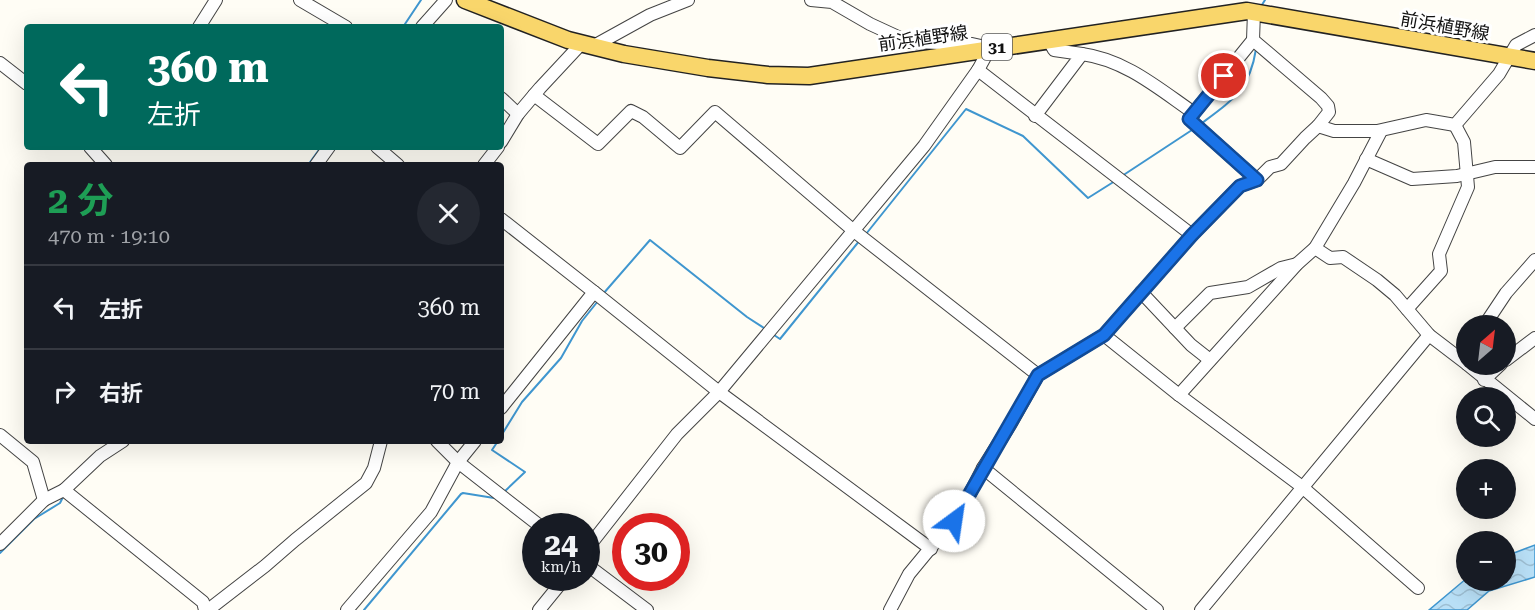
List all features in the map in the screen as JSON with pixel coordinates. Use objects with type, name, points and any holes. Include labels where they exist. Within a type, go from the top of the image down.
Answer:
[{"type":"main road","name":"前浜植野線","points":[[465,0],[587,46],[708,68],[768,75],[809,76],[1248,8],[1535,62]]},
{"type":"street","points":[[201,24],[216,0]]},
{"type":"street","points":[[300,0],[341,24]]},
{"type":"street","points":[[425,24],[446,0]]},
{"type":"street","points":[[504,137],[518,114],[534,95],[587,46],[650,15],[688,0]]},
{"type":"street","points":[[600,532],[677,434],[719,392],[924,146],[978,70],[990,48],[972,44],[909,42],[870,24],[832,2],[811,0]]},
{"type":"street","points":[[890,610],[909,574],[961,511],[983,468],[1038,375],[1104,335],[1192,235],[1240,186],[1257,180],[1269,167],[1281,164],[1329,112],[1328,106],[1321,98],[1253,40],[1248,8]]},
{"type":"street","points":[[1455,125],[1499,74],[1516,45],[1535,35]]},
{"type":"street","points":[[1048,39],[1054,50],[1099,56],[1131,69],[1194,113]]},
{"type":"street","points":[[1253,40],[1189,119],[1257,180]]},
{"type":"street","points":[[1035,116],[1082,54]]},
{"type":"street","points":[[0,63],[24,82]]},
{"type":"street","points":[[978,70],[1192,235]]},
{"type":"street","points":[[534,95],[598,144],[631,111],[643,117],[680,148],[715,112],[854,231],[1038,375]]},
{"type":"street","points":[[504,101],[518,114]]},
{"type":"street","points":[[1318,126],[1334,131],[1381,131],[1426,120],[1455,125]]},
{"type":"street","points":[[1407,309],[1441,271],[1439,254],[1468,187],[1464,142],[1455,125]]},
{"type":"street","points":[[1179,395],[1297,264],[1315,248],[1381,131]]},
{"type":"street","points":[[93,150],[103,162]]},
{"type":"street","points":[[380,150],[394,162]]},
{"type":"street","points":[[486,162],[496,150]]},
{"type":"street","points":[[1366,159],[1412,179],[1467,174],[1495,167],[1535,167]]},
{"type":"street","points":[[504,221],[719,392],[931,549]]},
{"type":"street","points":[[1315,248],[1330,258],[1343,257],[1395,295],[1429,335],[1456,356]]},
{"type":"street","points":[[1491,315],[1506,293],[1535,260]]},
{"type":"street","points":[[1175,328],[1210,293],[1248,287],[1281,268],[1297,264]]},
{"type":"street","points":[[504,404],[594,292]]},
{"type":"street","points":[[1141,292],[1191,345],[1210,360]]},
{"type":"street","points":[[1104,335],[1179,395],[1301,486],[1418,588]]},
{"type":"street","points":[[1201,610],[1301,486],[1429,335]]},
{"type":"street","points":[[1516,352],[1535,338]]},
{"type":"street","points":[[1478,375],[1535,418]]},
{"type":"street","points":[[1484,380],[1489,375]]},
{"type":"street","points":[[0,435],[33,462],[44,500]]},
{"type":"street","points":[[0,544],[44,500],[64,490],[100,456],[118,444]]},
{"type":"street","points":[[64,490],[203,602],[207,610],[265,567],[366,483],[374,468],[380,444]]},
{"type":"street","points":[[440,444],[458,462],[523,513]]},
{"type":"street","points":[[347,610],[431,512],[458,462],[473,444]]},
{"type":"street","points":[[983,468],[1157,610]]},
{"type":"street","points":[[600,575],[647,610]]},
{"type":"street","points":[[539,610],[554,591]]},
{"type":"water","points":[[1535,545],[1535,577],[1516,583],[1516,552]]},
{"type":"water","points":[[1456,587],[1456,591],[1489,591],[1467,610],[1429,610]]},
{"type":"waterway","points":[[405,24],[421,0]]},
{"type":"waterway","points":[[1260,8],[1265,0]]},
{"type":"waterway","points":[[1202,123],[1231,100],[1244,84],[1256,49]]},
{"type":"waterway","points":[[866,234],[966,109],[1023,136],[1088,198],[1115,181]]},
{"type":"waterway","points":[[1122,176],[1195,128]]},
{"type":"waterway","points":[[310,162],[319,150]]},
{"type":"waterway","points":[[603,294],[650,240],[747,317],[767,330]]},
{"type":"waterway","points":[[774,335],[780,339],[860,240]]},
{"type":"waterway","points":[[504,431],[522,402],[561,358],[582,321],[598,301]]},
{"type":"waterway","points":[[496,444],[492,450],[525,472],[504,492]]},
{"type":"waterway","points":[[364,610],[461,494],[494,498]]},
{"type":"waterway","points":[[0,553],[34,519],[60,503],[64,495]]},
{"type":"route","points":[[954,521],[1038,375],[1104,335],[1192,235],[1240,186],[1257,180],[1189,119],[1224,76]]}]
